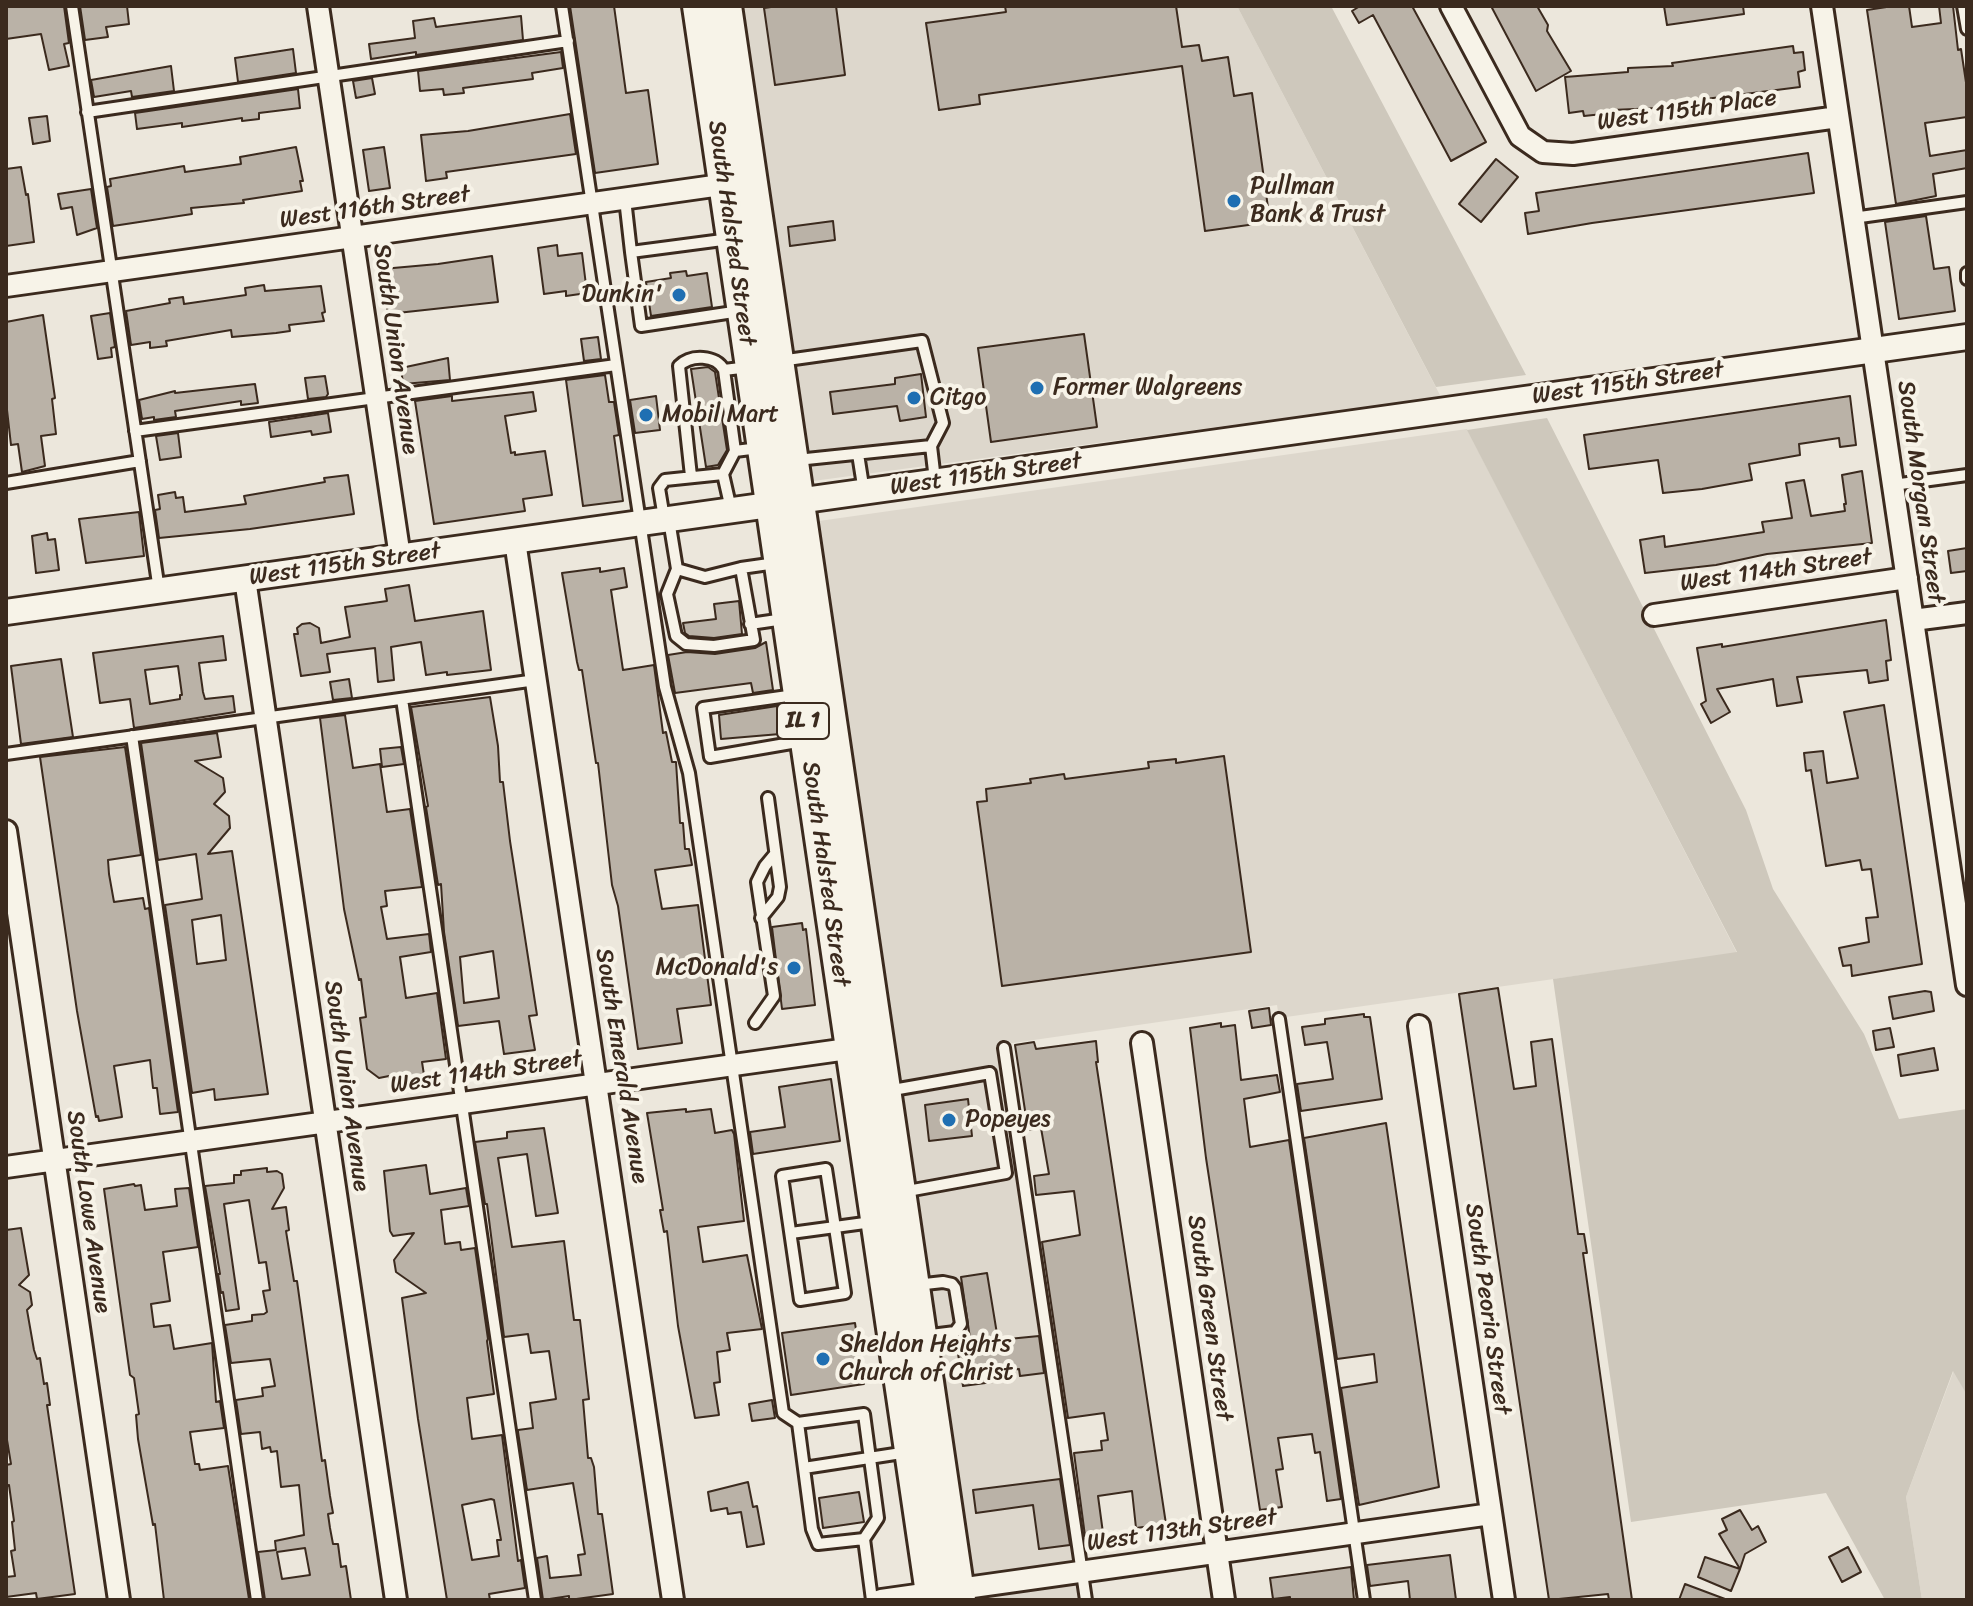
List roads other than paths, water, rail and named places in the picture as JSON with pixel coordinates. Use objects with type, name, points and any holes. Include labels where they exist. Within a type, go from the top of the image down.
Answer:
[{"type":"main road","name":"South Halsted Street","points":[[698,6],[738,183],[732,239],[751,366],[793,460],[779,562],[805,740],[865,1047],[886,1091],[921,1336],[945,1595]]},
{"type":"main road","name":"South Halsted Street","points":[[726,6],[751,366],[749,450],[785,503],[865,1047],[876,1221],[910,1452],[945,1595]]},
{"type":"street","name":"South Union Avenue","points":[[318,6],[400,557]]},
{"type":"street","name":"West 115th Place","points":[[1451,6],[1520,136],[1543,152],[1573,154],[1838,117]]},
{"type":"street","name":"South Morgan Street","points":[[1822,6],[1967,985]]},
{"type":"street","name":"West 116th Street","points":[[6,286],[738,183]]},
{"type":"street","name":"West 115th Street","points":[[6,612],[1967,337]]},
{"type":"street","name":"South Emerald Avenue","points":[[515,541],[673,1600]]},
{"type":"street","name":"West 114th Street","points":[[1654,615],[1907,578]]},
{"type":"street","name":"South Union Avenue","points":[[245,579],[396,1600]]},
{"type":"street","points":[[1913,620],[1967,613]]},
{"type":"street","name":"South Lowe Avenue","points":[[6,831],[119,1600]]},
{"type":"street","name":"South Peoria Street","points":[[1419,1026],[1504,1600]]},
{"type":"street","name":"South Green Street","points":[[1142,1043],[1224,1600]]},
{"type":"street","name":"West 114th Street","points":[[6,1167],[865,1047]]},
{"type":"street","name":"West 113th Street","points":[[881,1600],[945,1595],[1082,1571],[1491,1514]]},
{"type":"lane","points":[[72,6],[159,591]]},
{"type":"lane","points":[[562,6],[616,365],[658,521],[677,569],[667,594],[676,636],[686,644],[714,646],[754,640],[741,568]]},
{"type":"lane","points":[[1963,6],[1967,29]]},
{"type":"lane","points":[[87,112],[568,41]]},
{"type":"lane","points":[[625,199],[641,326],[743,311]]},
{"type":"lane","points":[[1853,218],[1967,202]]},
{"type":"lane","points":[[631,252],[732,239]]},
{"type":"lane","points":[[691,476],[679,366],[686,360],[710,358],[720,363],[751,366],[922,341],[943,423],[931,446],[936,482]]},
{"type":"lane","points":[[135,431],[616,365]]},
{"type":"lane","points":[[793,460],[931,446]]},
{"type":"lane","points":[[749,450],[723,474],[665,480],[659,484],[665,687],[689,773],[783,1413],[798,1423],[864,1414],[878,1518],[864,1539],[872,1600]]},
{"type":"lane","points":[[858,454],[864,492]]},
{"type":"lane","points":[[6,483],[140,461]]},
{"type":"lane","points":[[723,474],[731,510]]},
{"type":"lane","points":[[1893,485],[1967,475]]},
{"type":"lane","points":[[677,569],[705,577],[779,562]]},
{"type":"lane","points":[[750,624],[788,619]]},
{"type":"lane","points":[[6,754],[536,680]]},
{"type":"lane","points":[[799,695],[703,708],[710,757],[805,740]]},
{"type":"lane","points":[[402,699],[535,1600]]},
{"type":"lane","points":[[132,736],[257,1600]]},
{"type":"lane","points":[[761,918],[778,897],[780,887],[768,798]]},
{"type":"lane","points":[[755,1023],[774,996],[757,882],[775,854]]},
{"type":"lane","points":[[1279,1019],[1364,1600]]},
{"type":"lane","points":[[1004,1048],[1086,1600]]},
{"type":"lane","points":[[886,1091],[990,1073],[1006,1173],[900,1192]]},
{"type":"lane","points":[[826,1169],[835,1228],[845,1293],[800,1300],[782,1176],[826,1169]]},
{"type":"lane","points":[[791,1233],[876,1221]]},
{"type":"lane","points":[[914,1286],[943,1282],[952,1284],[961,1324],[955,1332],[921,1336]]},
{"type":"lane","points":[[798,1423],[812,1529],[818,1544],[864,1539]]},
{"type":"lane","points":[[804,1468],[910,1452]]},
{"type":"place","name":"Pullman Bank & Trust","points":[[1234,201]]},
{"type":"place","name":"Dunkin'","points":[[679,295]]},
{"type":"place","name":"Former Walgreens","points":[[1037,388]]},
{"type":"place","name":"Citgo","points":[[914,398]]},
{"type":"place","name":"Mobil Mart","points":[[646,415]]},
{"type":"place","name":"McDonald's","points":[[794,968]]},
{"type":"place","name":"Popeyes","points":[[949,1120]]},
{"type":"place","name":"Sheldon Heights Church of Christ","points":[[823,1359]]}]
